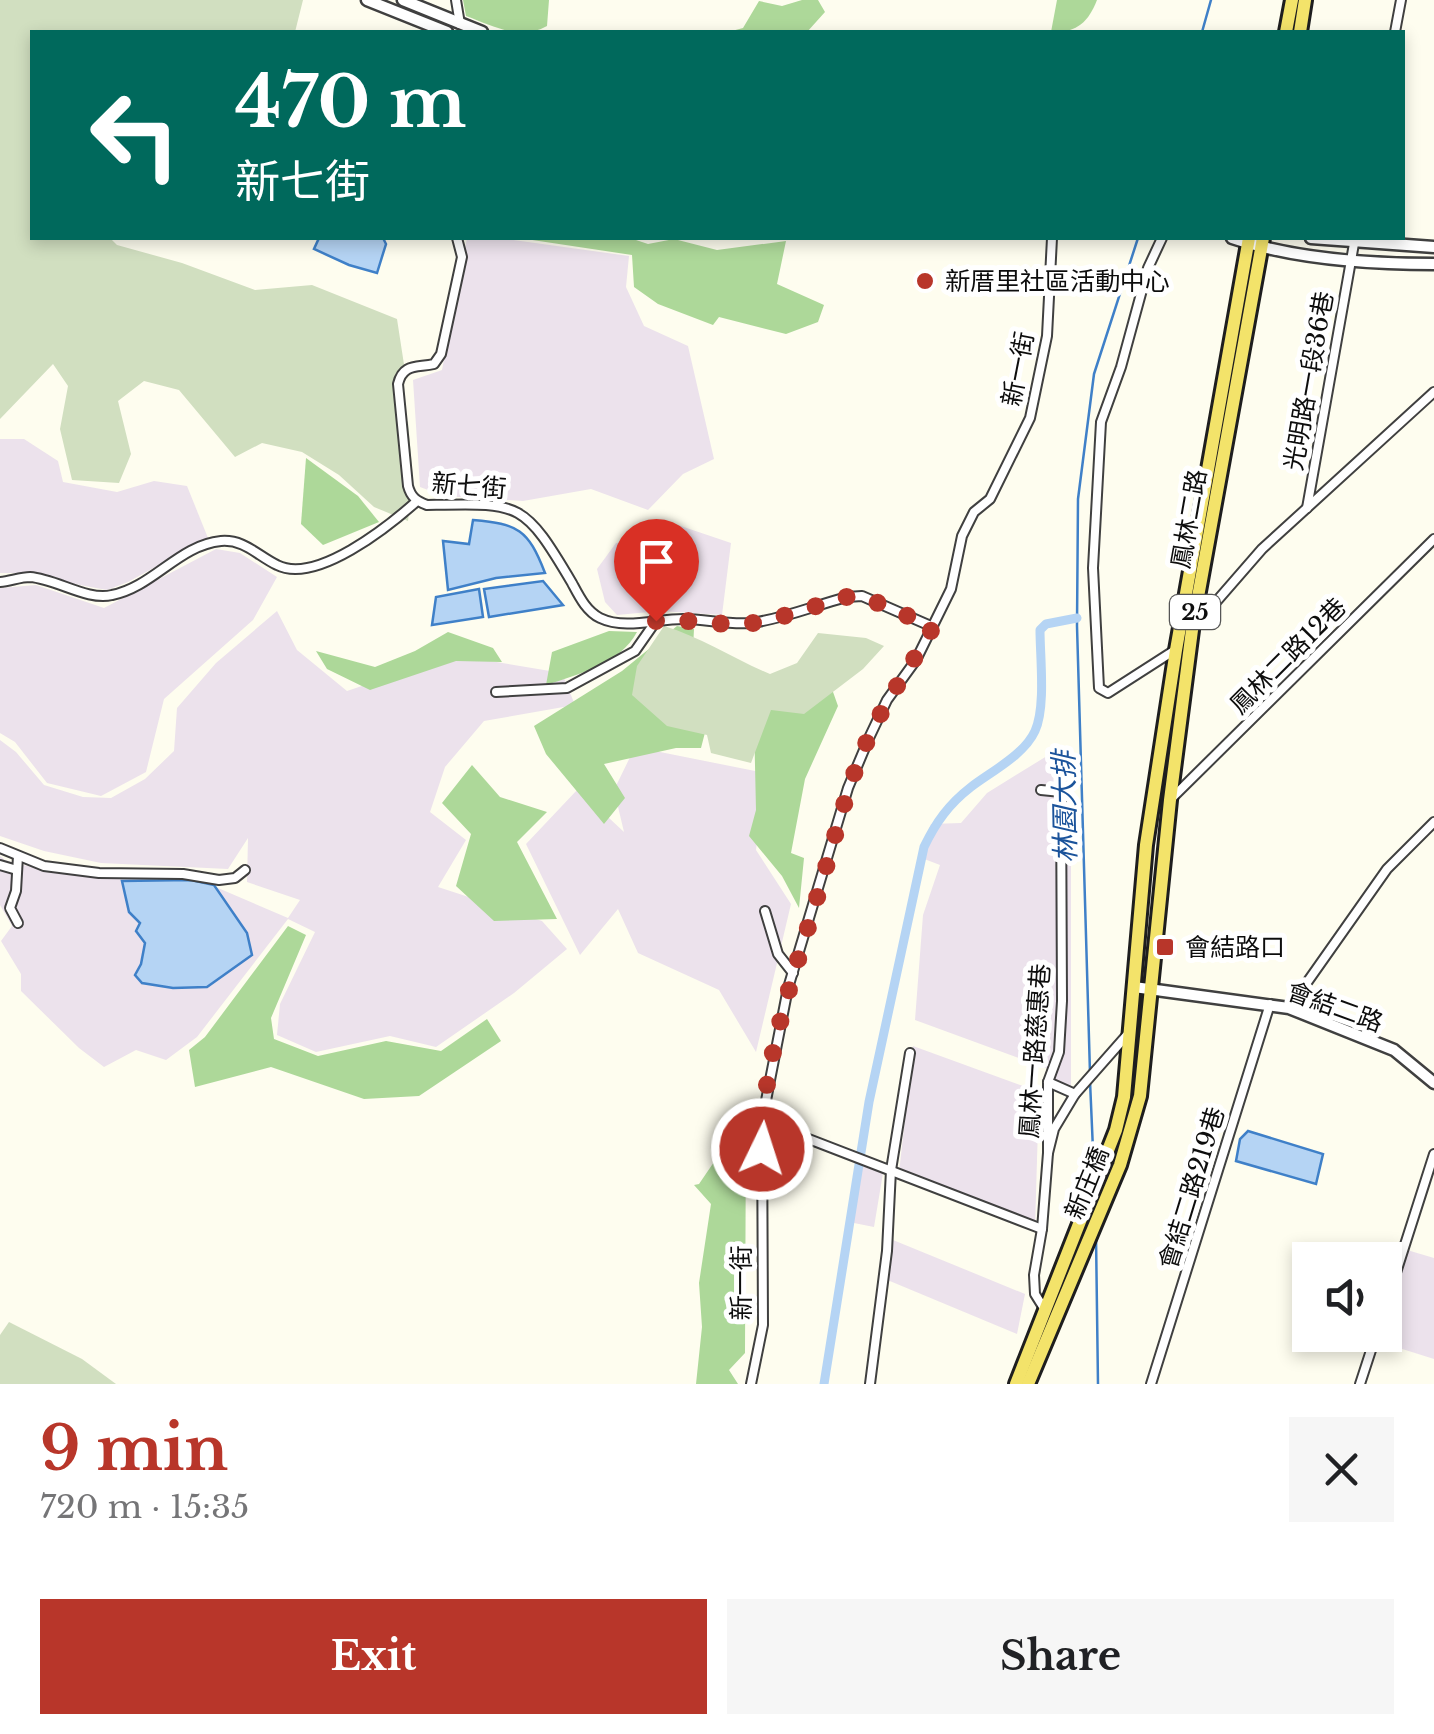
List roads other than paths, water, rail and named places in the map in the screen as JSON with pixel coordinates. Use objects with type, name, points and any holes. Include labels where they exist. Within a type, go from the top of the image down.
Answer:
[{"type":"main road","points":[[1286,30],[1292,0]]},
{"type":"main road","points":[[1300,30],[1306,0]]},
{"type":"main road","name":"鳳林二路","points":[[1134,987],[1146,844],[1176,650],[1255,241]]},
{"type":"main road","name":"鳳林二路","points":[[1152,989],[1170,800],[1192,630],[1255,241]]},
{"type":"main road","name":"25","points":[[1130,1030],[1134,987]]},
{"type":"main road","name":"新庄橋","points":[[1051,1312],[1132,1133],[1152,989]]},
{"type":"main road","name":"新庄橋","points":[[1051,1312],[1116,1130],[1130,1030]]},
{"type":"main road","name":"25","points":[[1016,1384],[1051,1312]]},
{"type":"main road","name":"25","points":[[1028,1384],[1051,1312]]},
{"type":"street","points":[[366,0],[442,30]]},
{"type":"street","points":[[403,0],[476,30]]},
{"type":"street","points":[[456,0],[460,24]]},
{"type":"street","points":[[1394,30],[1401,0]]},
{"type":"street","name":"新七街","points":[[458,240],[462,257],[440,354],[434,364],[411,366],[402,372],[398,384],[410,495],[426,505],[492,503],[516,510],[547,541],[589,610],[620,624],[684,619],[730,624],[755,622],[836,599],[862,596],[933,627]]},
{"type":"street","name":"新一街","points":[[751,1384],[763,1325],[762,1121],[793,973],[848,788],[887,700],[916,660],[933,627],[951,589],[962,536],[974,512],[990,499],[1013,456],[1033,404],[1047,336],[1052,240]]},
{"type":"street","points":[[1161,240],[1148,268],[1121,368],[1101,422],[1093,568],[1099,688],[1108,693],[1176,650]]},
{"type":"street","points":[[1354,240],[1434,248]]},
{"type":"street","name":"光明路一段36巷","points":[[1307,508],[1354,240]]},
{"type":"street","points":[[1255,241],[1351,260],[1434,264]]},
{"type":"street","points":[[1192,630],[1262,549],[1434,392]]},
{"type":"street","points":[[0,582],[30,578],[108,597],[130,590],[199,546],[224,540],[244,544],[291,570],[361,545],[418,501]]},
{"type":"street","name":"鳳林二路12巷","points":[[1170,800],[1434,539]]},
{"type":"street","points":[[496,692],[566,688],[635,651],[656,621]]},
{"type":"street","name":"鳳林一路慈惠巷","points":[[1041,790],[1061,792],[1061,1018],[1059,1052],[1048,1082],[1048,1153]]},
{"type":"street","points":[[1289,1008],[1380,877],[1434,822]]},
{"type":"street","points":[[0,848],[44,866],[99,873],[183,874],[219,880],[235,878],[245,870]]},
{"type":"street","points":[[18,856],[16,892],[10,908],[18,923]]},
{"type":"street","points":[[0,865],[17,870]]},
{"type":"street","points":[[764,912],[778,954],[793,973]]},
{"type":"street","name":"會結二路","points":[[1134,987],[1289,1008],[1394,1050],[1434,1082]]},
{"type":"street","name":"會結二路219巷","points":[[1151,1384],[1270,1004]]},
{"type":"street","points":[[1051,1312],[1035,1294],[1034,1275],[1054,1129],[1075,1094],[1130,1030]]},
{"type":"street","points":[[870,1384],[887,1251],[891,1170],[910,1053]]},
{"type":"street","points":[[1048,1082],[1075,1094]]},
{"type":"street","points":[[762,1121],[1042,1229]]},
{"type":"street","points":[[1402,1254],[1434,1154]]},
{"type":"street","points":[[1360,1384],[1370,1352]]},
{"type":"water","points":[[318,240],[384,240],[386,244],[377,273],[314,249]]},
{"type":"water","points":[[473,520],[501,524],[520,532],[533,547],[545,573],[496,578],[448,590],[443,541],[469,544]]},
{"type":"water","points":[[543,581],[563,605],[489,617],[484,589]]},
{"type":"water","points":[[479,589],[483,617],[432,625],[436,597]]},
{"type":"water","points":[[191,880],[214,885],[247,933],[252,955],[207,987],[173,988],[142,983],[135,975],[145,943],[136,931],[140,923],[129,912],[122,881]]},
{"type":"water","points":[[1248,1131],[1323,1154],[1316,1184],[1236,1161],[1240,1139]]},
{"type":"waterway","name":"林園大排","points":[[1203,30],[1211,0]]},
{"type":"waterway","name":"林園大排","points":[[1090,1073],[1077,626],[1078,499],[1094,374],[1137,240]]},
{"type":"waterway","points":[[824,1384],[869,1102],[924,847],[956,800],[1030,740],[1040,709],[1040,630],[1046,624],[1077,618]]},
{"type":"waterway","name":"林園大排","points":[[1090,1081],[1094,1173]]},
{"type":"waterway","name":"林園大排","points":[[1096,1236],[1098,1384]]},
{"type":"place","name":"新厝里社區活動中心","points":[[925,281]]},
{"type":"place","name":"會結路口","points":[[1165,947]]}]
